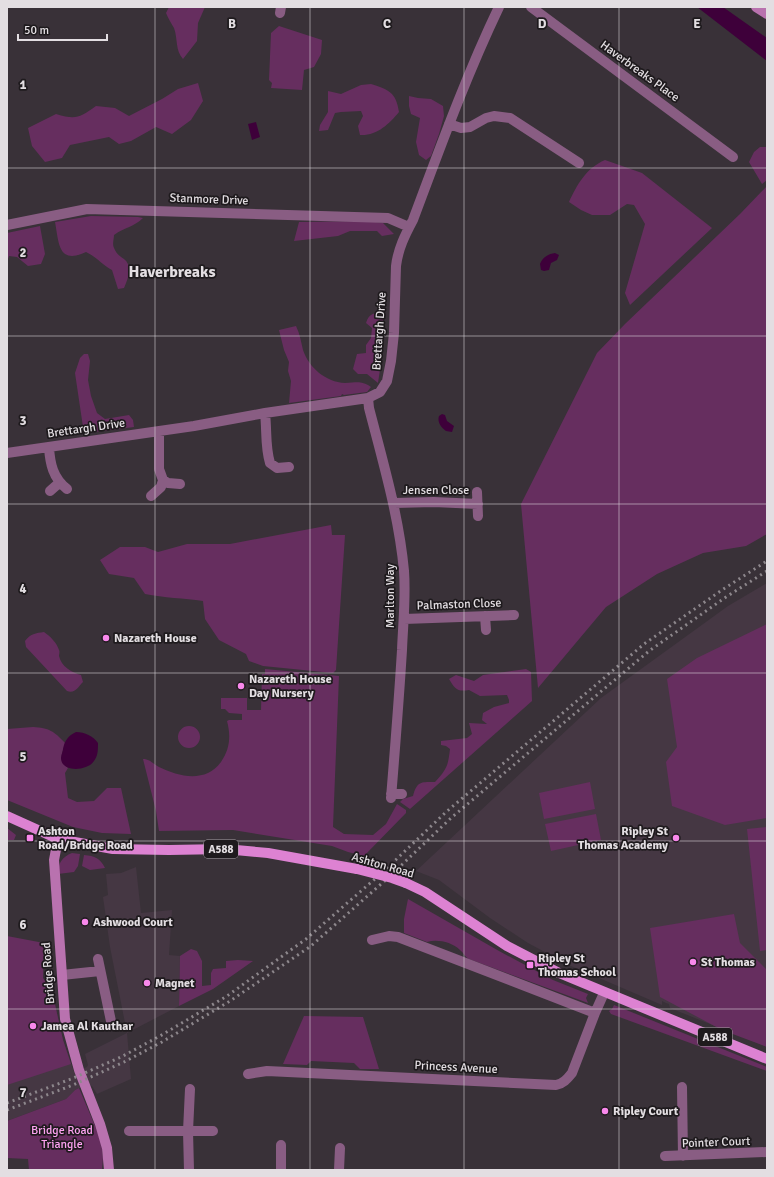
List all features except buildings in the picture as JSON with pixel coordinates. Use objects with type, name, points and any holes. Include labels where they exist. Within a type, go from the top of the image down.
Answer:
[{"type":"main road","name":"Ashton Road","points":[[7,816],[58,839],[113,849],[225,849],[268,853],[357,869],[406,883],[435,897],[491,936],[559,973],[604,993],[767,1059]]},
{"type":"street","name":"Brettargh Drive","points":[[7,453],[368,398],[380,392],[388,381],[391,361],[394,334],[398,251],[481,46],[499,7]]},
{"type":"street","name":"Haverbreaks Place","points":[[531,7],[733,157]]},
{"type":"street","points":[[756,7],[767,14]]},
{"type":"street","points":[[449,124],[462,128],[470,127],[486,118],[494,116],[510,118],[579,163]]},
{"type":"street","name":"Stanmore Drive","points":[[7,225],[87,209],[388,218],[409,227]]},
{"type":"street","name":"Marlton Way","points":[[368,398],[371,416],[394,503],[401,542],[404,573],[404,619],[394,796]]},
{"type":"street","points":[[265,413],[267,425],[266,452],[270,463],[277,468],[289,467]]},
{"type":"street","points":[[159,431],[159,469],[164,480],[168,483],[180,484]]},
{"type":"street","points":[[49,447],[50,462],[59,483],[67,489]]},
{"type":"street","points":[[151,496],[162,487],[164,480]]},
{"type":"street","points":[[50,491],[59,483]]},
{"type":"street","name":"Jensen Close","points":[[477,492],[478,516]]},
{"type":"street","name":"Jensen Close","points":[[394,503],[478,504]]},
{"type":"street","points":[[485,616],[486,630]]},
{"type":"street","name":"Palmaston Close","points":[[404,619],[514,616]]},
{"type":"street","name":"Bridge Road","points":[[58,839],[54,860],[65,1019],[81,1076],[100,1124],[107,1148],[109,1170]]},
{"type":"street","points":[[372,940],[389,936],[398,937],[595,1013]]},
{"type":"street","points":[[98,959],[112,1026]]},
{"type":"street","points":[[62,975],[100,971]]},
{"type":"street","name":"Princess Avenue","points":[[248,1074],[267,1071],[556,1085],[562,1084],[572,1073],[604,993]]},
{"type":"street","points":[[682,1087],[683,1156]]},
{"type":"street","points":[[189,1170],[188,1131],[190,1089]]},
{"type":"street","points":[[129,1132],[213,1132]]},
{"type":"street","points":[[281,1145],[281,1170]]},
{"type":"street","points":[[339,1170],[340,1148]]},
{"type":"street","name":"Pointer Court","points":[[665,1156],[767,1152]]},
{"type":"shaded area","points":[[697,7],[723,7],[767,38],[767,61]]},
{"type":"shaded area","points":[[256,122],[260,137],[252,140],[248,124]]},
{"type":"shaded area","points":[[555,253],[559,255],[557,260],[551,263],[549,270],[541,270],[540,264],[543,259],[548,255]]},
{"type":"shaded area","points":[[442,414],[445,415],[447,421],[454,426],[452,432],[446,431],[440,424],[439,416]]},
{"type":"shaded area","points":[[767,583],[767,1047],[670,1008],[669,1004],[662,1001],[662,1005],[571,966],[528,943],[490,918],[439,880],[416,871],[601,698],[728,606]]},
{"type":"shaded area","points":[[76,732],[91,736],[98,743],[98,753],[91,764],[86,767],[75,769],[65,766],[62,763],[61,758],[66,741]]},
{"type":"shaded area","points":[[136,867],[141,913],[172,910],[169,955],[180,956],[179,1006],[127,1033],[110,947],[103,897],[108,895],[106,874],[121,873]]},
{"type":"shaded area","points":[[7,962],[13,998],[52,991],[63,1040],[74,1072],[87,1067],[88,1065],[85,1054],[127,1033],[131,1079],[97,1094],[92,1086],[88,1084],[75,1090],[66,1099],[7,1121]]},
{"type":"green space","points":[[169,7],[205,7],[198,23],[197,41],[183,59],[180,56],[174,28],[166,13]]},
{"type":"green space","points":[[279,26],[322,40],[321,54],[314,67],[304,70],[302,90],[271,88],[272,83],[269,80],[271,33]]},
{"type":"green space","points":[[198,83],[203,101],[191,120],[172,134],[156,127],[131,141],[119,144],[109,137],[70,145],[62,158],[45,162],[32,146],[28,128],[56,114],[68,117],[77,117],[96,106],[115,108],[129,116],[178,89]]},
{"type":"green space","points":[[371,84],[383,88],[391,93],[398,105],[399,112],[387,125],[372,134],[360,135],[358,126],[363,116],[361,111],[341,112],[335,113],[328,130],[319,131],[320,125],[328,112],[328,91],[341,94],[361,85]]},
{"type":"green space","points":[[409,96],[431,99],[443,106],[444,116],[439,134],[431,156],[426,160],[419,155],[416,142],[420,118],[411,114]]},
{"type":"green space","points":[[760,147],[767,147],[767,180],[762,184],[749,162],[754,152]]},
{"type":"green space","points":[[605,160],[642,173],[712,228],[630,305],[625,293],[645,224],[634,205],[627,204],[610,215],[592,215],[569,202],[575,189],[587,172],[598,163]]},
{"type":"green space","points":[[767,186],[767,534],[746,546],[703,553],[657,574],[606,607],[538,688],[521,504],[597,353]]},
{"type":"green space","points":[[91,216],[143,218],[114,235],[113,245],[115,250],[127,262],[129,269],[124,288],[118,289],[112,270],[90,254],[86,252],[70,256],[65,254],[59,244],[55,222]]},
{"type":"green space","points":[[368,221],[383,223],[394,234],[382,236],[377,231],[350,231],[338,236],[294,241],[299,222]]},
{"type":"green space","points":[[40,226],[45,254],[41,264],[28,266],[17,257],[9,256],[7,262],[7,233]]},
{"type":"green space","points":[[383,312],[381,365],[378,383],[367,374],[358,374],[353,369],[357,354],[366,353],[366,345],[371,338],[372,328],[366,323],[367,320],[372,314]]},
{"type":"green space","points":[[296,326],[306,357],[309,363],[319,373],[338,382],[356,382],[367,385],[371,387],[367,392],[342,394],[341,396],[289,403],[291,381],[288,371],[289,362],[279,330]]},
{"type":"green space","points":[[84,354],[88,354],[90,361],[88,380],[91,396],[97,413],[105,419],[129,415],[133,420],[134,427],[86,433],[83,427],[75,373],[80,358]]},
{"type":"green space","points":[[331,525],[332,535],[345,535],[336,670],[333,673],[263,666],[249,661],[246,654],[219,640],[205,619],[203,601],[145,594],[134,578],[109,574],[100,560],[120,547],[145,547],[158,552],[187,544],[230,544]]},
{"type":"green space","points":[[767,624],[767,818],[725,825],[672,806],[666,762],[677,747],[667,679],[697,658]]},
{"type":"green space","points":[[44,632],[57,645],[60,660],[64,666],[74,673],[81,675],[83,682],[72,692],[67,691],[26,647],[25,641],[31,635]]},
{"type":"green space","points":[[265,669],[339,676],[333,827],[344,834],[373,835],[386,824],[397,804],[406,810],[406,813],[364,856],[332,846],[233,830],[159,831],[156,811],[143,759],[150,761],[167,771],[183,775],[200,775],[215,769],[224,757],[228,747],[229,732],[227,721],[242,720],[242,714],[229,713],[225,709],[221,709],[221,698],[247,698],[247,710],[261,710],[262,674],[265,674]]},
{"type":"green space","points":[[526,669],[531,672],[532,701],[410,809],[400,802],[403,799],[413,796],[416,787],[420,783],[435,782],[442,774],[448,763],[450,749],[441,745],[441,741],[467,738],[472,734],[469,723],[487,724],[482,720],[483,713],[494,707],[509,703],[507,695],[480,696],[469,690],[462,691],[457,689],[449,679],[456,675],[474,681],[483,675]]},
{"type":"green space","points":[[189,726],[197,729],[200,737],[197,745],[189,748],[181,745],[178,737],[181,729]]},
{"type":"green space","points":[[33,727],[51,731],[65,743],[62,759],[68,768],[65,773],[68,798],[77,802],[94,801],[107,788],[121,788],[131,834],[102,833],[73,827],[7,800],[7,729]]},
{"type":"green space","points":[[590,782],[595,809],[544,819],[539,793]]},
{"type":"green space","points":[[596,814],[601,840],[551,851],[545,824]]},
{"type":"green space","points":[[767,827],[767,950],[760,951],[747,829]]},
{"type":"green space","points":[[7,828],[16,835],[14,840],[7,840]]},
{"type":"green space","points":[[72,853],[80,854],[78,866],[74,872],[58,874],[61,861]]},
{"type":"green space","points":[[84,855],[97,858],[105,868],[90,870],[82,866]]},
{"type":"green space","points":[[408,899],[553,980],[588,994],[586,998],[588,1003],[469,959],[457,947],[449,943],[435,941],[427,942],[404,933],[404,919]]},
{"type":"green space","points":[[734,914],[740,943],[767,970],[767,1047],[722,1030],[660,997],[650,928]]},
{"type":"green space","name":"Jamea Al Kauthar","points":[[7,936],[44,943],[43,978],[52,991],[63,1040],[71,1064],[7,1085]]},
{"type":"green space","points":[[191,949],[197,951],[202,961],[202,986],[211,985],[211,973],[213,969],[226,968],[226,961],[253,961],[213,989],[179,1006],[180,956]]},
{"type":"green space","points":[[614,1005],[767,1067],[767,1071],[611,1014],[609,1011]]},
{"type":"green space","points":[[304,1016],[363,1017],[379,1069],[360,1069],[354,1063],[311,1061],[307,1065],[283,1064]]},
{"type":"green space","name":"Bridge Road Triangle","points":[[79,1088],[101,1140],[103,1158],[102,1170],[29,1170],[28,1159],[7,1158],[7,1121],[66,1099]]},
{"type":"railway","points":[[7,1103],[71,1079],[121,1057],[160,1036],[227,996],[306,939],[384,871],[446,812],[644,644],[767,561]]},
{"type":"railway","points":[[7,1110],[73,1085],[124,1062],[162,1042],[230,1001],[311,946],[389,877],[451,818],[649,651],[726,597],[767,571]]},
{"type":"place","name":"Nazareth House","points":[[106,638]]},
{"type":"place","name":"Nazareth House Day Nursery","points":[[241,686]]},
{"type":"place","name":"Ashton Road/Bridge Road","points":[[30,838]]},
{"type":"place","name":"Ripley St Thomas Academy","points":[[676,838]]},
{"type":"place","name":"Ashwood Court","points":[[85,922]]},
{"type":"place","name":"St Thomas","points":[[693,962]]},
{"type":"place","name":"Ripley St Thomas School","points":[[530,965]]},
{"type":"place","name":"Magnet","points":[[147,983]]},
{"type":"place","name":"Jamea Al Kauthar","points":[[33,1026]]},
{"type":"place","name":"Ripley Court","points":[[605,1111]]},
{"type":"district","name":"Haverbreaks","points":[[172,271]]}]
